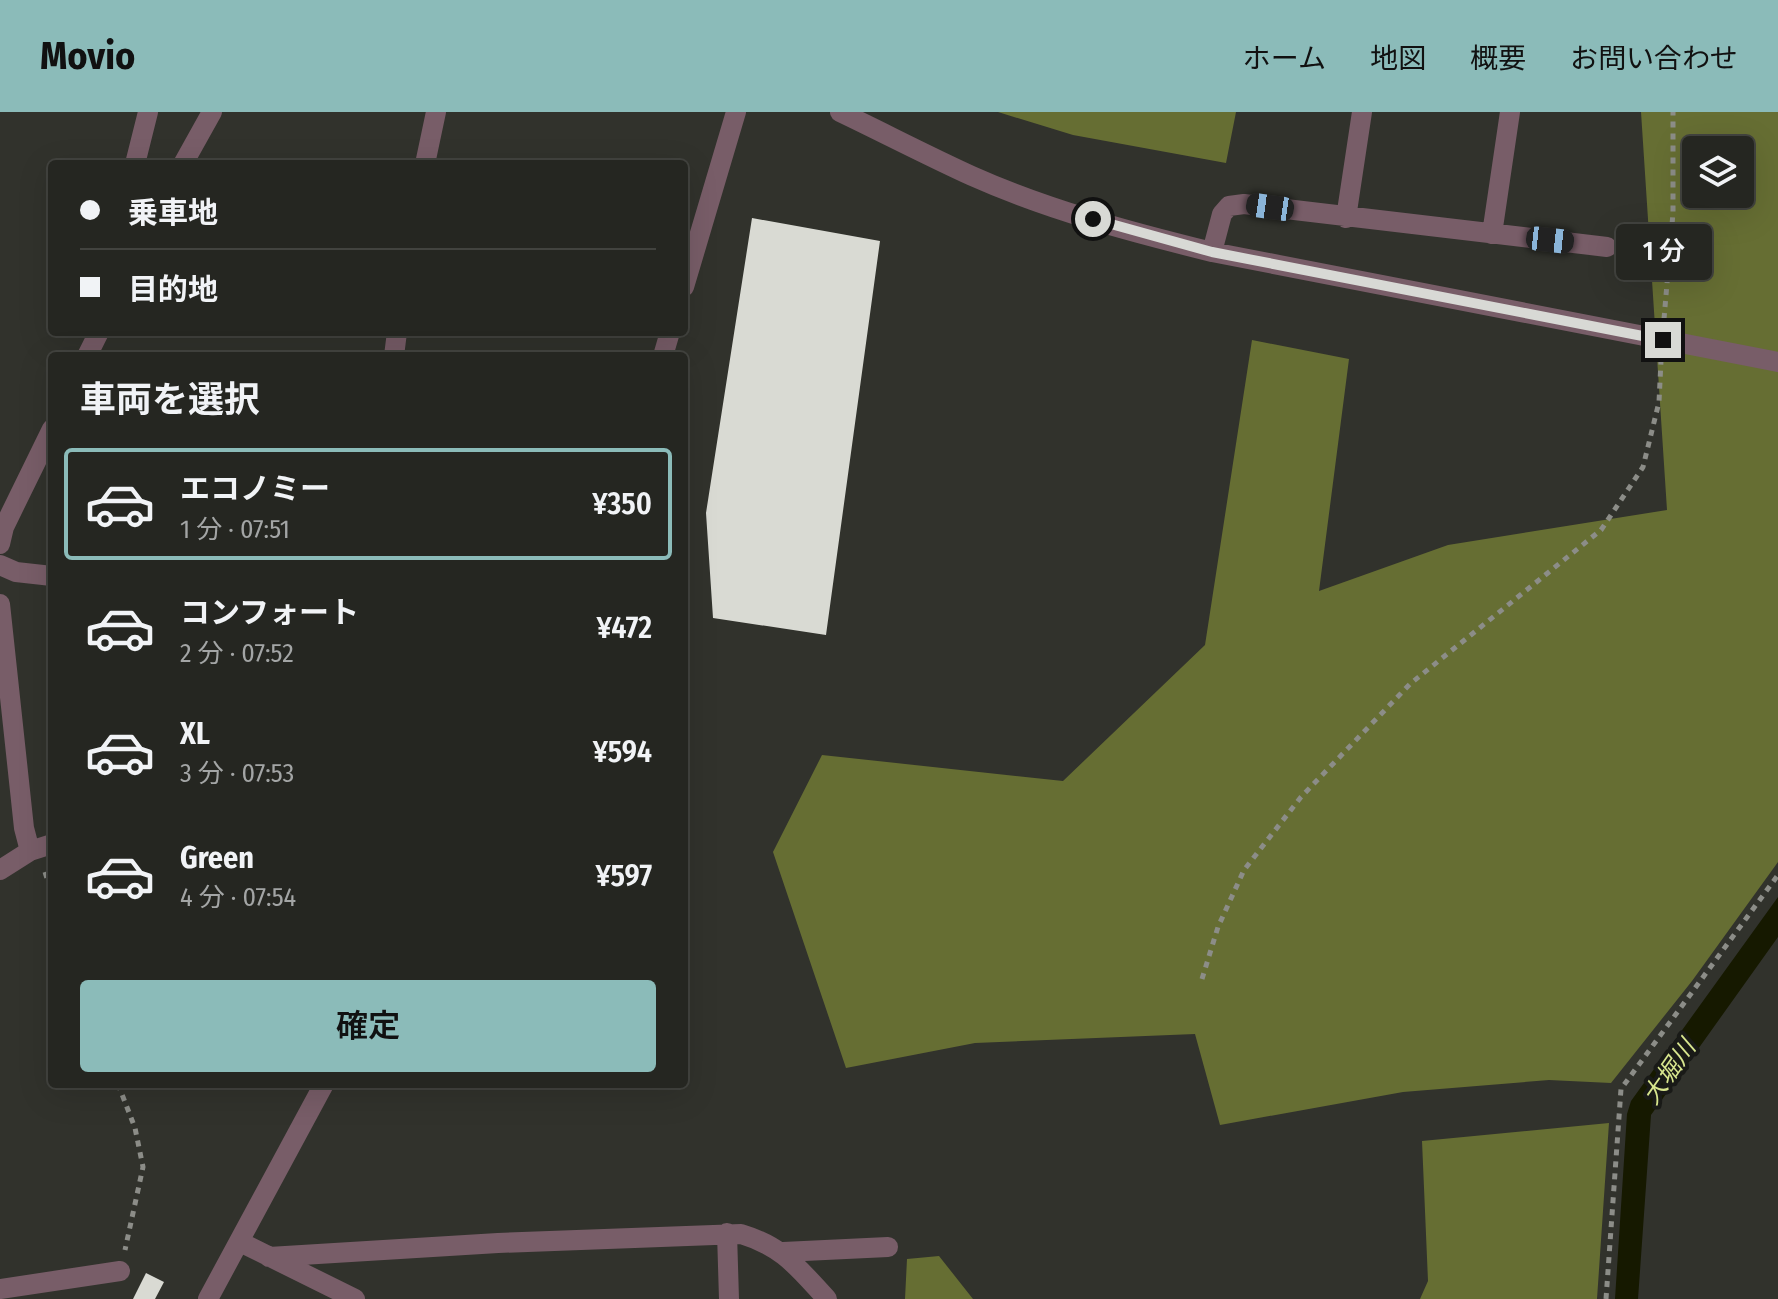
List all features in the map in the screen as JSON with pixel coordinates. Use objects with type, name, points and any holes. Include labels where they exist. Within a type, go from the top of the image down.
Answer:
[{"type":"street","points":[[136,160],[148,112]]},
{"type":"street","points":[[185,160],[212,112]]},
{"type":"street","points":[[426,160],[436,112]]},
{"type":"street","points":[[688,274],[736,112]]},
{"type":"street","points":[[840,112],[973,176],[1020,195],[1141,234],[1212,252],[1778,362]]},
{"type":"street","points":[[1346,218],[1362,112]]},
{"type":"street","points":[[1492,234],[1510,112]]},
{"type":"street","points":[[1212,252],[1222,214],[1229,206],[1244,204],[1607,247]]},
{"type":"street","points":[[0,544],[4,527],[48,437]]},
{"type":"street","points":[[0,565],[16,572],[48,576]]},
{"type":"street","points":[[0,604],[24,828],[30,851]]},
{"type":"street","points":[[0,870],[30,851],[48,845]]},
{"type":"street","points":[[208,1299],[322,1088]]},
{"type":"street","points":[[269,1257],[727,1233],[760,1240],[783,1252],[827,1299]]},
{"type":"street","points":[[727,1233],[729,1299]]},
{"type":"street","points":[[240,1242],[355,1299]]},
{"type":"street","points":[[783,1252],[888,1247]]},
{"type":"street","points":[[0,1289],[120,1271]]},
{"type":"path","points":[[1202,979],[1218,927],[1244,870],[1301,797],[1410,684],[1601,530],[1643,467],[1659,402],[1673,213],[1673,112]]},
{"type":"path","points":[[1606,1299],[1621,1089],[1778,875]]},
{"type":"path","points":[[120,1088],[135,1128],[143,1167],[120,1271]]},
{"type":"green space","points":[[998,112],[1236,112],[1226,163],[1073,135]]},
{"type":"green space","points":[[1641,112],[1778,112],[1778,862],[1692,981],[1611,1083],[1549,1080],[1403,1092],[1220,1125],[1195,1034],[975,1043],[846,1068],[773,852],[822,755],[1063,781],[1205,645],[1252,340],[1349,359],[1319,591],[1448,545],[1667,510]]},
{"type":"green space","points":[[1609,1123],[1597,1299],[1420,1299],[1428,1281],[1422,1141]]},
{"type":"green space","points":[[939,1256],[973,1299],[905,1299],[907,1259]]},
{"type":"water","name":"大堀川","points":[[1778,897],[1778,937],[1651,1115],[1638,1299],[1615,1299],[1627,1114],[1631,1101]]},
{"type":"building","points":[[752,218],[880,241],[826,635],[713,618],[706,513]]},
{"type":"building","points":[[146,1273],[164,1282],[155,1299],[133,1299]]},
{"type":"route","points":[[1093,219],[1212,252],[1663,340]]}]
